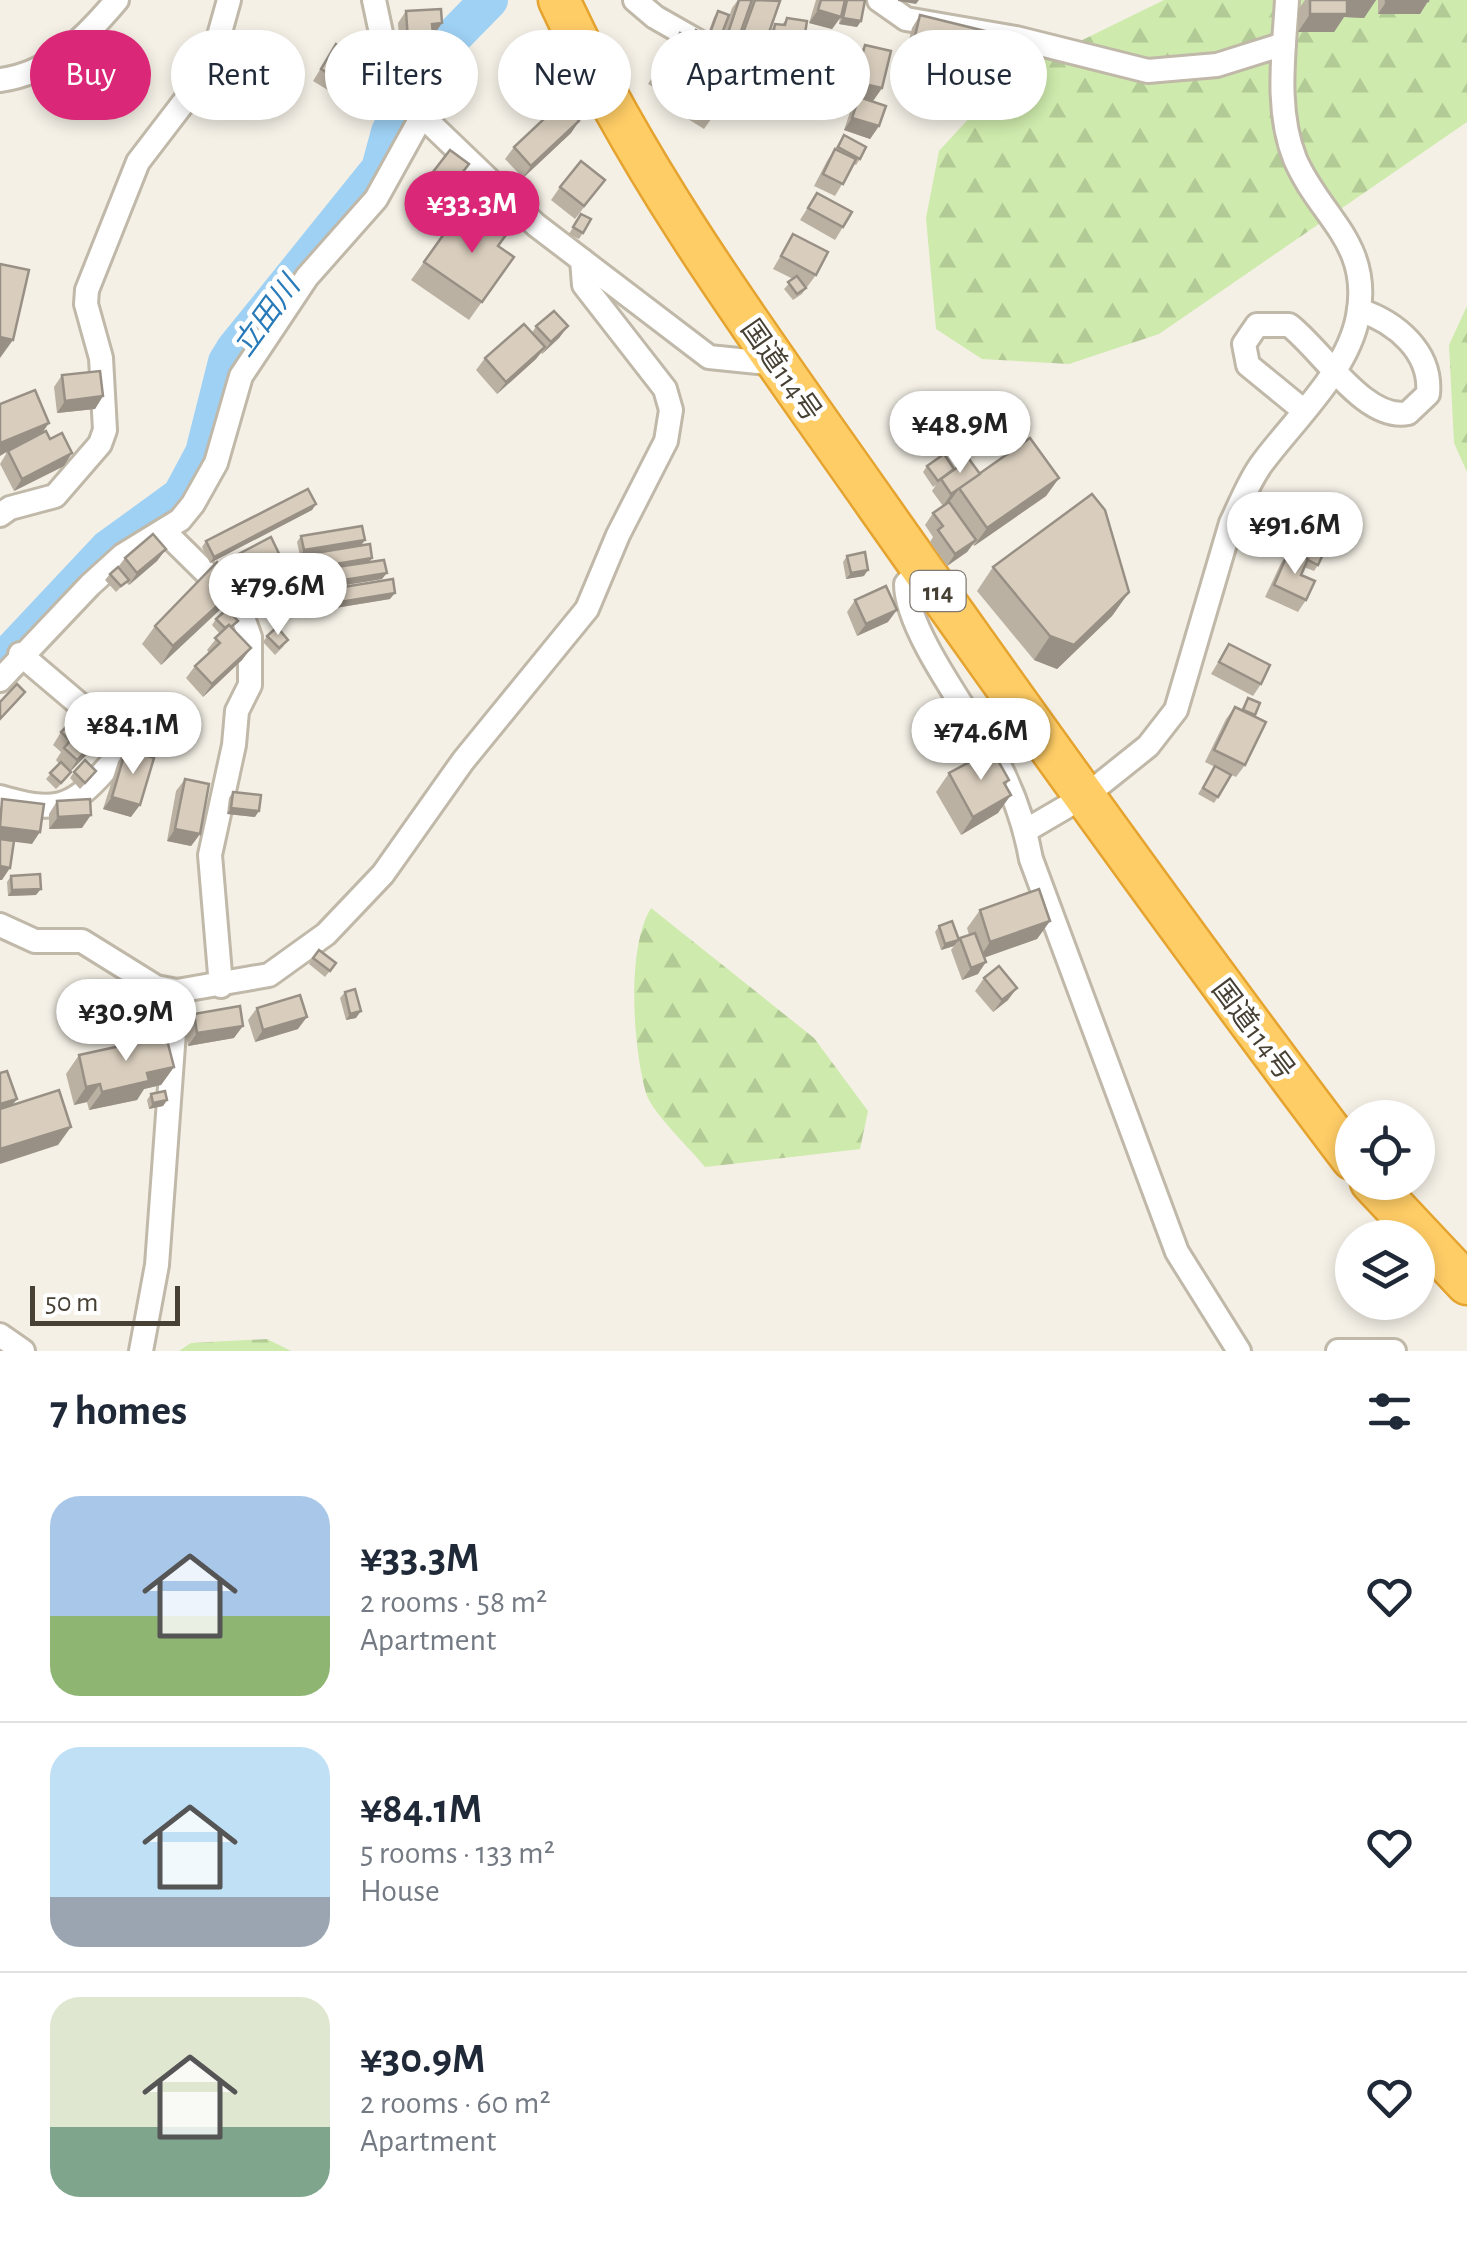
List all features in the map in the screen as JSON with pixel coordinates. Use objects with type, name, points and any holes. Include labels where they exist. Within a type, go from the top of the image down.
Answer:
[{"type":"highway","name":"国道114号","points":[[559,0],[600,89],[674,213],[1070,780],[1335,1136]]},
{"type":"highway","points":[[1387,1200],[1467,1284]]},
{"type":"street","points":[[0,80],[22,78],[44,67],[88,34],[118,0]]},
{"type":"street","points":[[0,515],[10,508],[55,496],[100,444],[105,430],[101,358],[86,290],[138,162],[210,68],[230,0]]},
{"type":"street","points":[[374,0],[380,30]]},
{"type":"street","points":[[635,0],[678,30]]},
{"type":"street","points":[[879,0],[906,19],[1016,38],[1148,71],[1217,65],[1284,44]]},
{"type":"street","points":[[1098,786],[1148,746],[1176,710],[1232,523],[1260,466],[1333,368],[1349,341],[1359,310],[1353,248],[1296,162],[1290,141],[1282,82],[1287,0]]},
{"type":"street","points":[[0,680],[20,654],[124,556],[180,520],[207,484],[240,376],[307,277],[376,199],[420,120]]},
{"type":"street","points":[[426,120],[536,225],[708,357],[778,364]]},
{"type":"street","points":[[0,925],[35,941],[82,941],[156,987],[177,991],[269,975],[291,962],[360,903],[415,833],[463,760],[587,610],[618,535],[666,441],[671,410],[665,389],[584,285],[579,273],[582,260]]},
{"type":"street","points":[[1303,410],[1248,365],[1244,344],[1250,329],[1265,322],[1289,325],[1389,414],[1408,413],[1428,394],[1427,367],[1415,347],[1379,318],[1359,310]]},
{"type":"street","points":[[164,530],[238,604],[250,637],[250,685],[236,711],[234,745],[210,855],[222,986]]},
{"type":"street","points":[[921,567],[906,584],[911,606],[934,658],[998,764],[1177,1252],[1239,1351]]},
{"type":"street","points":[[0,797],[40,807],[62,806],[88,790],[124,748],[124,738],[20,654]]},
{"type":"street","points":[[1025,831],[1066,807]]},
{"type":"street","points":[[141,1351],[157,1265],[177,991]]},
{"type":"street","points":[[0,1335],[23,1351]]},
{"type":"street","points":[[1338,1351],[1394,1351]]},
{"type":"green space","points":[[1164,0],[1467,0],[1467,122],[1159,334],[1069,364],[982,359],[936,329],[926,218],[939,151],[967,120],[1047,120],[1047,57]]},
{"type":"green space","points":[[1467,306],[1467,472],[1454,443],[1449,345]]},
{"type":"green space","points":[[651,908],[814,1038],[868,1111],[860,1149],[705,1167],[672,1131],[646,1093],[635,1025],[638,948]]},
{"type":"green space","points":[[267,1339],[291,1351],[179,1351],[191,1343]]},
{"type":"building","points":[[739,0],[752,0],[741,30],[729,30]]},
{"type":"building","points":[[755,0],[780,1],[770,30],[744,30]]},
{"type":"building","points":[[821,0],[845,0],[841,17],[818,10]]},
{"type":"building","points":[[847,0],[865,0],[861,21],[843,18]]},
{"type":"building","points":[[1310,0],[1347,0],[1347,14],[1310,14]]},
{"type":"building","points":[[1428,0],[1428,1],[1386,2]]},
{"type":"building","points":[[441,9],[442,23],[432,24],[433,30],[407,30],[406,11]]},
{"type":"building","points":[[718,11],[729,15],[723,30],[711,30]]},
{"type":"building","points":[[920,15],[981,30],[916,30]]},
{"type":"building","points":[[787,18],[807,21],[806,30],[774,30],[775,24],[785,25]]},
{"type":"building","points":[[870,46],[890,51],[882,88],[870,85]]},
{"type":"building","points":[[870,101],[886,106],[879,126],[859,120],[870,120]]},
{"type":"building","points":[[543,120],[579,121],[531,166],[514,147]]},
{"type":"building","points":[[844,135],[866,147],[860,159],[838,147]]},
{"type":"building","points":[[835,149],[856,159],[843,184],[823,174]]},
{"type":"building","points":[[450,150],[469,164],[445,195],[426,181]]},
{"type":"building","points":[[581,161],[605,180],[584,206],[560,187]]},
{"type":"building","points":[[817,193],[852,212],[843,227],[808,208]]},
{"type":"building","points":[[431,195],[446,207],[432,224],[417,213]]},
{"type":"building","points":[[483,214],[508,232],[498,246],[514,257],[482,302],[424,262],[456,217],[473,228]]},
{"type":"building","points":[[581,214],[591,219],[583,233],[573,227]]},
{"type":"building","points":[[793,234],[828,252],[816,275],[781,256]]},
{"type":"building","points":[[0,264],[29,270],[13,340],[0,337]]},
{"type":"building","points":[[797,276],[806,288],[797,294],[788,282]]},
{"type":"building","points":[[554,311],[568,326],[551,342],[536,326]]},
{"type":"building","points":[[524,324],[545,347],[506,382],[485,358]]},
{"type":"building","points":[[100,371],[103,396],[65,401],[62,375]]},
{"type":"building","points":[[35,390],[49,423],[0,443],[0,404]]},
{"type":"building","points":[[46,431],[50,439],[62,433],[72,453],[22,479],[8,451]]},
{"type":"building","points":[[1030,438],[1059,478],[987,528],[959,488]]},
{"type":"building","points":[[944,454],[954,469],[938,481],[927,466]]},
{"type":"building","points":[[969,459],[980,474],[951,494],[941,479]]},
{"type":"building","points":[[308,489],[316,504],[214,557],[206,541]]},
{"type":"building","points":[[1092,494],[1105,510],[1129,592],[1074,645],[1050,636],[993,567]]},
{"type":"building","points":[[949,502],[976,540],[955,554],[938,530],[943,526],[933,513]]},
{"type":"building","points":[[362,526],[365,540],[304,550],[301,536]]},
{"type":"building","points":[[153,534],[166,549],[137,573],[125,558]]},
{"type":"building","points":[[271,537],[282,560],[243,581],[231,558]]},
{"type":"building","points":[[1308,538],[1327,546],[1318,565],[1300,556]]},
{"type":"building","points":[[370,544],[372,558],[311,568],[309,554]]},
{"type":"building","points":[[1289,551],[1308,559],[1301,575],[1315,581],[1306,600],[1274,585]]},
{"type":"building","points":[[865,552],[868,570],[851,573],[847,556]]},
{"type":"building","points":[[384,560],[387,573],[325,583],[323,569]]},
{"type":"building","points":[[290,561],[302,583],[266,602],[254,579]]},
{"type":"building","points":[[217,562],[239,586],[173,646],[155,626]]},
{"type":"building","points":[[118,567],[129,580],[121,586],[110,574]]},
{"type":"building","points":[[393,579],[395,593],[334,603],[331,589]]},
{"type":"building","points":[[886,586],[897,610],[866,624],[855,600]]},
{"type":"building","points":[[227,609],[238,621],[225,628],[216,619]]},
{"type":"building","points":[[229,625],[251,648],[212,684],[195,666],[220,643],[215,638]]},
{"type":"building","points":[[277,627],[288,640],[279,648],[267,636]]},
{"type":"building","points":[[1229,644],[1270,665],[1261,684],[1219,662]]},
{"type":"building","points":[[17,684],[25,692],[0,719],[0,702]]},
{"type":"building","points":[[1248,698],[1260,703],[1255,715],[1243,710]]},
{"type":"building","points":[[92,701],[114,722],[77,760],[64,748],[70,741],[61,732]]},
{"type":"building","points":[[1235,707],[1266,722],[1245,765],[1214,750]]},
{"type":"building","points":[[126,749],[154,758],[140,805],[112,797]]},
{"type":"building","points":[[992,750],[1009,780],[1004,783],[1011,795],[973,817],[949,773]]},
{"type":"building","points":[[85,760],[96,771],[85,783],[74,772]]},
{"type":"building","points":[[61,762],[71,772],[61,783],[50,773]]},
{"type":"building","points":[[1215,766],[1231,775],[1218,797],[1203,788]]},
{"type":"building","points":[[185,779],[209,784],[200,834],[175,829]]},
{"type":"building","points":[[233,792],[261,795],[259,811],[231,808]]},
{"type":"building","points":[[2,799],[44,804],[40,832],[0,827]]},
{"type":"building","points":[[90,799],[91,815],[58,817],[57,801]]},
{"type":"building","points":[[0,839],[14,841],[10,868],[0,866]]},
{"type":"building","points":[[40,874],[41,889],[12,890],[11,876]]},
{"type":"building","points":[[1039,889],[1050,921],[990,942],[980,910]]},
{"type":"building","points":[[952,921],[959,940],[945,944],[939,926]]},
{"type":"building","points":[[975,933],[986,962],[971,968],[960,938]]},
{"type":"building","points":[[319,950],[336,963],[330,971],[313,958]]},
{"type":"building","points":[[999,966],[1017,988],[1002,1000],[984,978]]},
{"type":"building","points":[[355,989],[361,1011],[350,1014],[345,992]]},
{"type":"building","points":[[300,995],[307,1017],[263,1030],[257,1008]]},
{"type":"building","points":[[240,1006],[243,1026],[197,1033],[194,1014]]},
{"type":"building","points":[[166,1036],[174,1067],[147,1073],[149,1081],[102,1092],[100,1084],[86,1087],[79,1055]]},
{"type":"building","points":[[7,1071],[17,1099],[0,1104],[0,1073]]},
{"type":"building","points":[[59,1090],[71,1127],[0,1149],[0,1109]]},
{"type":"building","points":[[165,1091],[167,1100],[153,1103],[151,1094]]},
{"type":"waterway","name":"立田川","points":[[0,664],[108,549],[181,496],[204,453],[227,362],[235,349],[380,169],[390,132],[416,85],[443,47],[489,0]]}]
